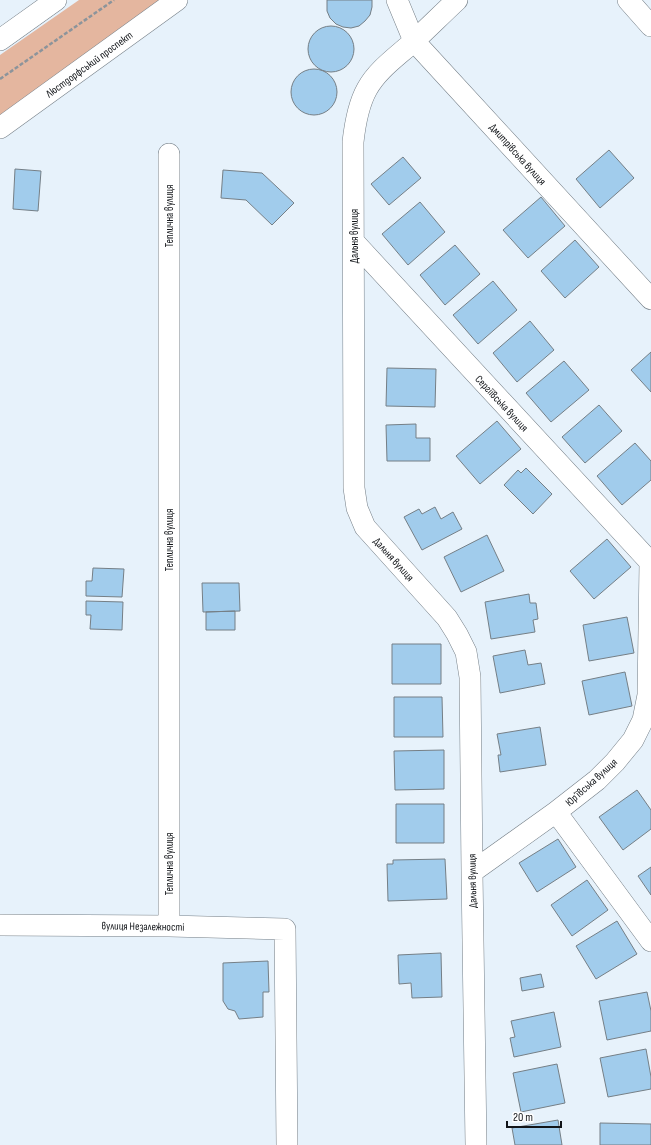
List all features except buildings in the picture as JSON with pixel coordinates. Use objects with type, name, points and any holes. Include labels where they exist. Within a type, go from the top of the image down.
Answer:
[{"type":"street","points":[[0,40],[56,0]]},
{"type":"street","name":"Люстдорфський проспект","points":[[0,128],[177,0]]},
{"type":"street","name":"Дмитрівська вулиця","points":[[397,0],[414,41],[651,299]]},
{"type":"street","name":"Дальня вулиця","points":[[457,0],[381,70],[367,88],[359,106],[355,124],[353,142],[354,488],[357,508],[366,527],[447,618],[466,652],[470,677],[476,1145]]},
{"type":"street","points":[[628,0],[651,26]]},
{"type":"street","name":"Теплична вулиця","points":[[169,154],[169,926]]},
{"type":"street","name":"Сергіївська вулиця","points":[[354,242],[651,563]]},
{"type":"street","name":"Юрʼївська вулиця","points":[[472,872],[556,812],[597,780],[615,762],[633,740],[643,720],[648,695],[651,563]]},
{"type":"street","name":"Юрʼївська вулиця","points":[[556,812],[651,941]]},
{"type":"street","name":"вулиця Незалежності","points":[[0,925],[169,926],[285,929],[287,1145]]},
{"type":"path","points":[[0,79],[114,0]]},
{"type":"shaded area","points":[[79,0],[160,0],[0,118],[0,55]]}]
